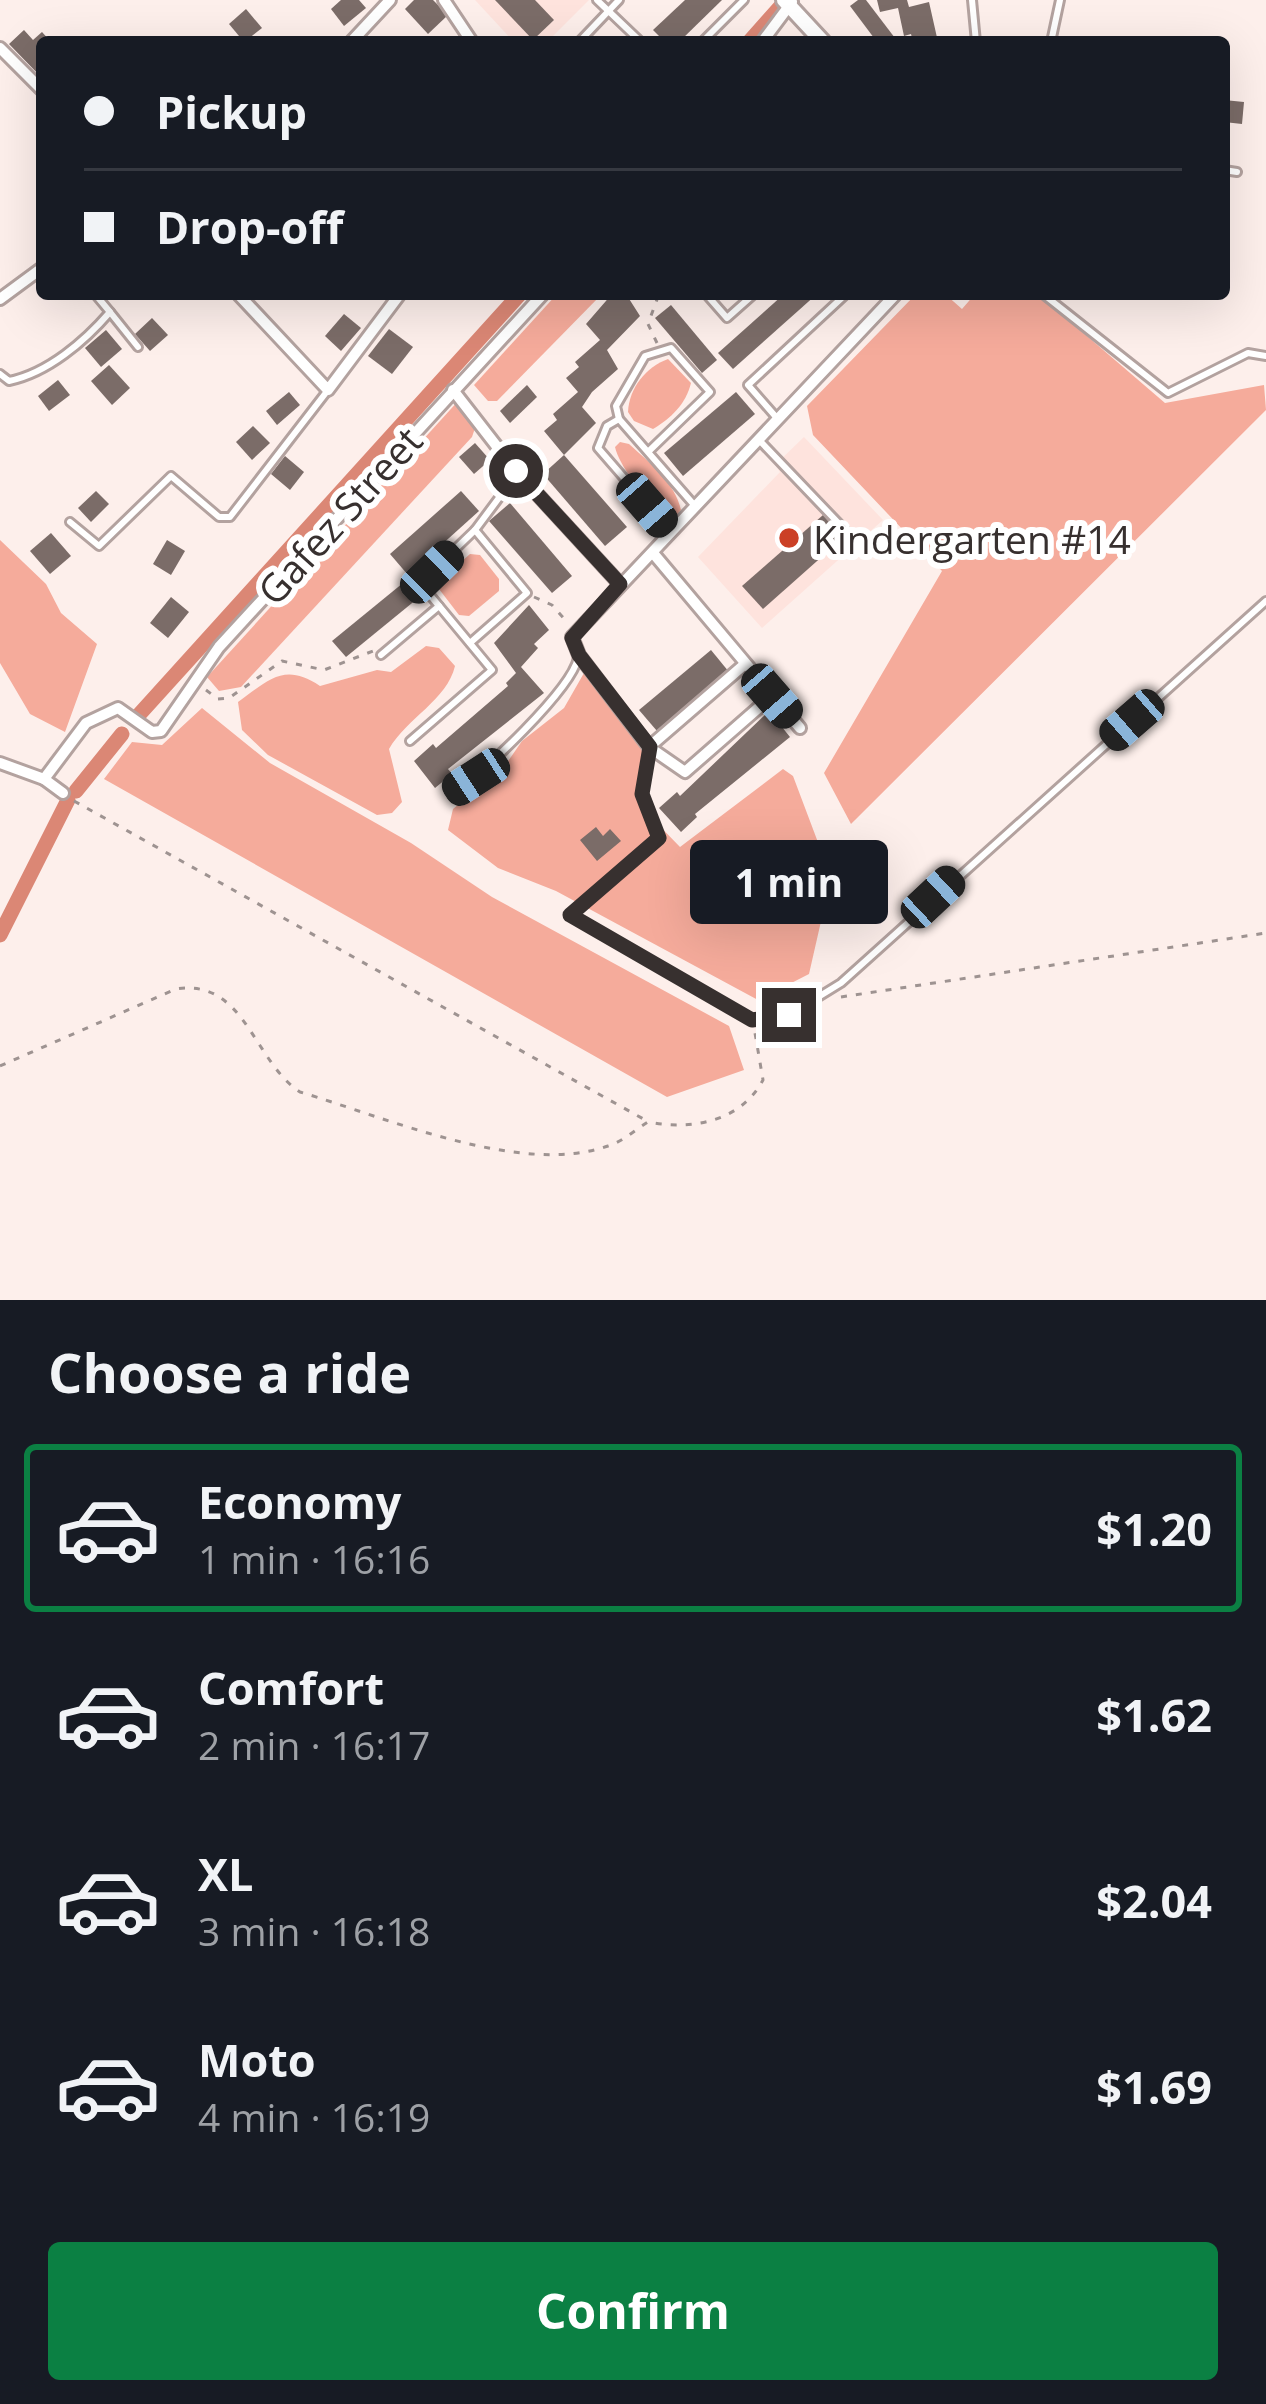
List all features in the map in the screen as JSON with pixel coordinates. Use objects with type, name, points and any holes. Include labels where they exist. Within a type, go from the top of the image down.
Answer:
[{"type":"street","points":[[357,36],[390,0]]},
{"type":"street","points":[[444,0],[468,36]]},
{"type":"street","points":[[766,36],[789,2],[818,36]]},
{"type":"street","points":[[0,48],[36,84]]},
{"type":"street","points":[[0,299],[36,272]]},
{"type":"street","points":[[244,300],[328,390],[396,300]]},
{"type":"street","name":"Gafez Street","points":[[44,779],[86,723],[118,708],[152,732],[161,730],[219,647],[537,300]]},
{"type":"street","points":[[772,696],[686,772],[650,747],[579,655],[572,638],[890,300]]},
{"type":"street","points":[[453,390],[516,471],[620,584]]},
{"type":"street","points":[[653,553],[800,728]]},
{"type":"street","points":[[650,747],[745,664]]},
{"type":"street","points":[[0,763],[44,779],[63,794]]},
{"type":"lane","points":[[597,0],[634,36]]},
{"type":"lane","points":[[585,36],[619,0]]},
{"type":"lane","points":[[708,36],[744,0]]},
{"type":"lane","points":[[972,0],[975,36]]},
{"type":"lane","points":[[1052,36],[1060,0]]},
{"type":"lane","points":[[1230,171],[1237,172]]},
{"type":"lane","points":[[100,300],[138,347]]},
{"type":"lane","points":[[712,300],[728,318],[748,300]]},
{"type":"lane","points":[[778,419],[748,385],[840,300]]},
{"type":"lane","points":[[1051,300],[1168,393],[1248,353],[1266,356]]},
{"type":"lane","points":[[0,374],[10,381],[38,372],[110,312]]},
{"type":"lane","points":[[648,452],[710,392],[671,348],[646,356],[616,406],[619,419],[697,509]]},
{"type":"lane","points":[[70,522],[99,546],[171,476],[219,517],[230,517],[328,390]]},
{"type":"lane","points":[[619,419],[607,426],[598,448],[672,533]]},
{"type":"lane","points":[[759,440],[845,530]]},
{"type":"lane","points":[[410,741],[492,670],[420,583],[475,530],[514,482],[516,471]]},
{"type":"lane","points":[[470,643],[526,593],[475,530]]},
{"type":"lane","points":[[650,747],[642,794],[659,838],[570,915],[752,1020],[789,1015],[841,983],[1266,601]]},
{"type":"lane","points":[[381,655],[439,606]]},
{"type":"lane","points":[[454,791],[476,777],[556,699],[574,674],[579,655]]},
{"type":"path","points":[[656,300],[648,324],[660,350]]},
{"type":"path","points":[[526,593],[581,628]]},
{"type":"path","points":[[187,692],[199,688],[218,699],[229,698],[282,661],[312,671],[363,652],[381,655]]},
{"type":"path","points":[[81,806],[648,1122],[686,1129],[739,1108],[755,1095],[763,1080],[752,1020]]},
{"type":"path","points":[[813,1000],[1266,933]]},
{"type":"path","points":[[0,1066],[176,989],[197,986],[218,994],[238,1011],[283,1081],[300,1092],[449,1137],[524,1153],[562,1154],[609,1146],[648,1122]]},
{"type":"shaded area","points":[[475,0],[589,0],[553,36],[508,36]]},
{"type":"shaded area","points":[[552,300],[596,300],[497,401],[488,401],[474,385]]},
{"type":"shaded area","points":[[910,300],[952,300],[962,309],[970,300],[1045,300],[1165,403],[1264,385],[1266,410],[851,824],[824,773],[942,571],[813,435],[807,406]]},
{"type":"shaded area","points":[[668,359],[691,383],[677,410],[653,429],[634,421],[629,403],[640,380]]},
{"type":"shaded area","points":[[460,399],[478,419],[472,437],[241,687],[219,691],[207,677]]},
{"type":"shaded area","name":"Kindergarten #14","points":[[804,437],[883,520],[762,628],[698,557],[780,472],[775,465]]},
{"type":"shaded area","points":[[620,442],[629,444],[667,482],[681,510],[676,516],[658,507],[631,478],[615,447]]},
{"type":"shaded area","points":[[0,540],[46,584],[61,613],[97,644],[65,732],[30,714],[0,663]]},
{"type":"shaded area","points":[[470,554],[480,555],[499,579],[499,591],[469,616],[459,615],[439,589],[442,579]]},
{"type":"shaded area","points":[[426,646],[439,648],[455,666],[444,689],[389,749],[402,802],[392,813],[377,815],[268,755],[242,730],[238,702],[277,677],[296,675],[320,686],[377,670],[391,672]]},
{"type":"shaded area","points":[[584,673],[595,675],[640,731],[648,814],[680,847],[783,769],[793,776],[822,853],[827,895],[809,974],[758,1000],[556,891],[498,868],[448,830],[453,809],[504,767],[522,741],[564,708]]},
{"type":"shaded area","points":[[202,708],[270,763],[411,843],[492,897],[729,1026],[744,1070],[667,1097],[104,779],[132,742],[162,745]]},
{"type":"building","points":[[341,0],[359,0],[366,8],[344,26],[331,9]]},
{"type":"building","points":[[414,0],[433,0],[448,15],[428,34],[405,9]]},
{"type":"building","points":[[495,0],[535,0],[554,20],[537,36],[529,36]]},
{"type":"building","points":[[685,0],[722,0],[685,36],[659,36],[653,30]]},
{"type":"building","points":[[866,0],[893,36],[872,36],[850,6]]},
{"type":"building","points":[[877,0],[907,0],[909,7],[929,2],[937,36],[904,36],[898,8],[880,12]]},
{"type":"building","points":[[246,9],[262,28],[252,36],[239,36],[229,24]]},
{"type":"building","points":[[24,30],[33,40],[36,37],[36,72],[9,44]]},
{"type":"building","points":[[1230,101],[1244,102],[1242,124],[1230,123]]},
{"type":"building","points":[[607,300],[630,300],[640,316],[607,350],[618,369],[582,407],[596,423],[564,455],[544,431],[557,420],[553,414],[578,392],[566,378],[579,367],[575,362],[600,340],[586,324]]},
{"type":"building","points":[[777,300],[810,300],[733,369],[718,353]]},
{"type":"building","points":[[671,305],[717,360],[702,373],[655,318]]},
{"type":"building","points":[[344,314],[361,328],[341,351],[325,336]]},
{"type":"building","points":[[152,318],[168,335],[150,351],[135,334]]},
{"type":"building","points":[[389,329],[413,347],[392,374],[368,356]]},
{"type":"building","points":[[106,330],[122,349],[101,367],[85,348]]},
{"type":"building","points":[[109,365],[130,388],[112,405],[91,381]]},
{"type":"building","points":[[58,380],[70,395],[49,411],[38,396]]},
{"type":"building","points":[[527,385],[537,397],[510,423],[500,411]]},
{"type":"building","points":[[289,392],[300,405],[277,425],[266,411]]},
{"type":"building","points":[[736,392],[755,414],[683,476],[664,453]]},
{"type":"building","points":[[253,426],[270,443],[252,460],[236,442]]},
{"type":"building","points":[[475,443],[490,460],[474,474],[459,457]]},
{"type":"building","points":[[564,455],[627,527],[605,546],[543,474]]},
{"type":"building","points":[[285,456],[304,472],[290,490],[271,474]]},
{"type":"building","points":[[96,491],[109,504],[91,522],[78,508]]},
{"type":"building","points":[[461,491],[479,511],[408,575],[390,554]]},
{"type":"building","points":[[510,503],[572,576],[552,593],[489,521]]},
{"type":"building","points":[[823,515],[843,538],[763,609],[742,586]]},
{"type":"building","points":[[51,533],[71,556],[50,574],[30,551]]},
{"type":"building","points":[[167,540],[185,551],[171,575],[153,564]]},
{"type":"building","points":[[403,583],[417,599],[346,657],[332,641]]},
{"type":"building","points":[[171,597],[189,612],[168,638],[150,623]]},
{"type":"building","points":[[529,605],[549,630],[521,667],[544,693],[448,769],[452,774],[435,788],[414,761],[508,686],[516,673],[494,643]]},
{"type":"building","points":[[711,650],[729,672],[657,731],[639,710]]},
{"type":"building","points":[[769,711],[790,737],[695,814],[681,832],[659,808],[677,792],[680,796]]},
{"type":"building","points":[[596,827],[603,836],[610,829],[621,841],[597,861],[580,840]]},
{"type":"waterway","points":[[754,36],[781,6]]},
{"type":"waterway","points":[[136,718],[515,300]]},
{"type":"waterway","points":[[76,791],[122,734]]},
{"type":"waterway","points":[[0,935],[68,800]]},
{"type":"place","name":"Kindergarten #14","points":[[789,538]]},
{"type":"route","points":[[516,471],[620,584],[572,638],[579,655],[650,747],[642,794],[659,838],[570,915],[752,1020],[789,1015]]}]
